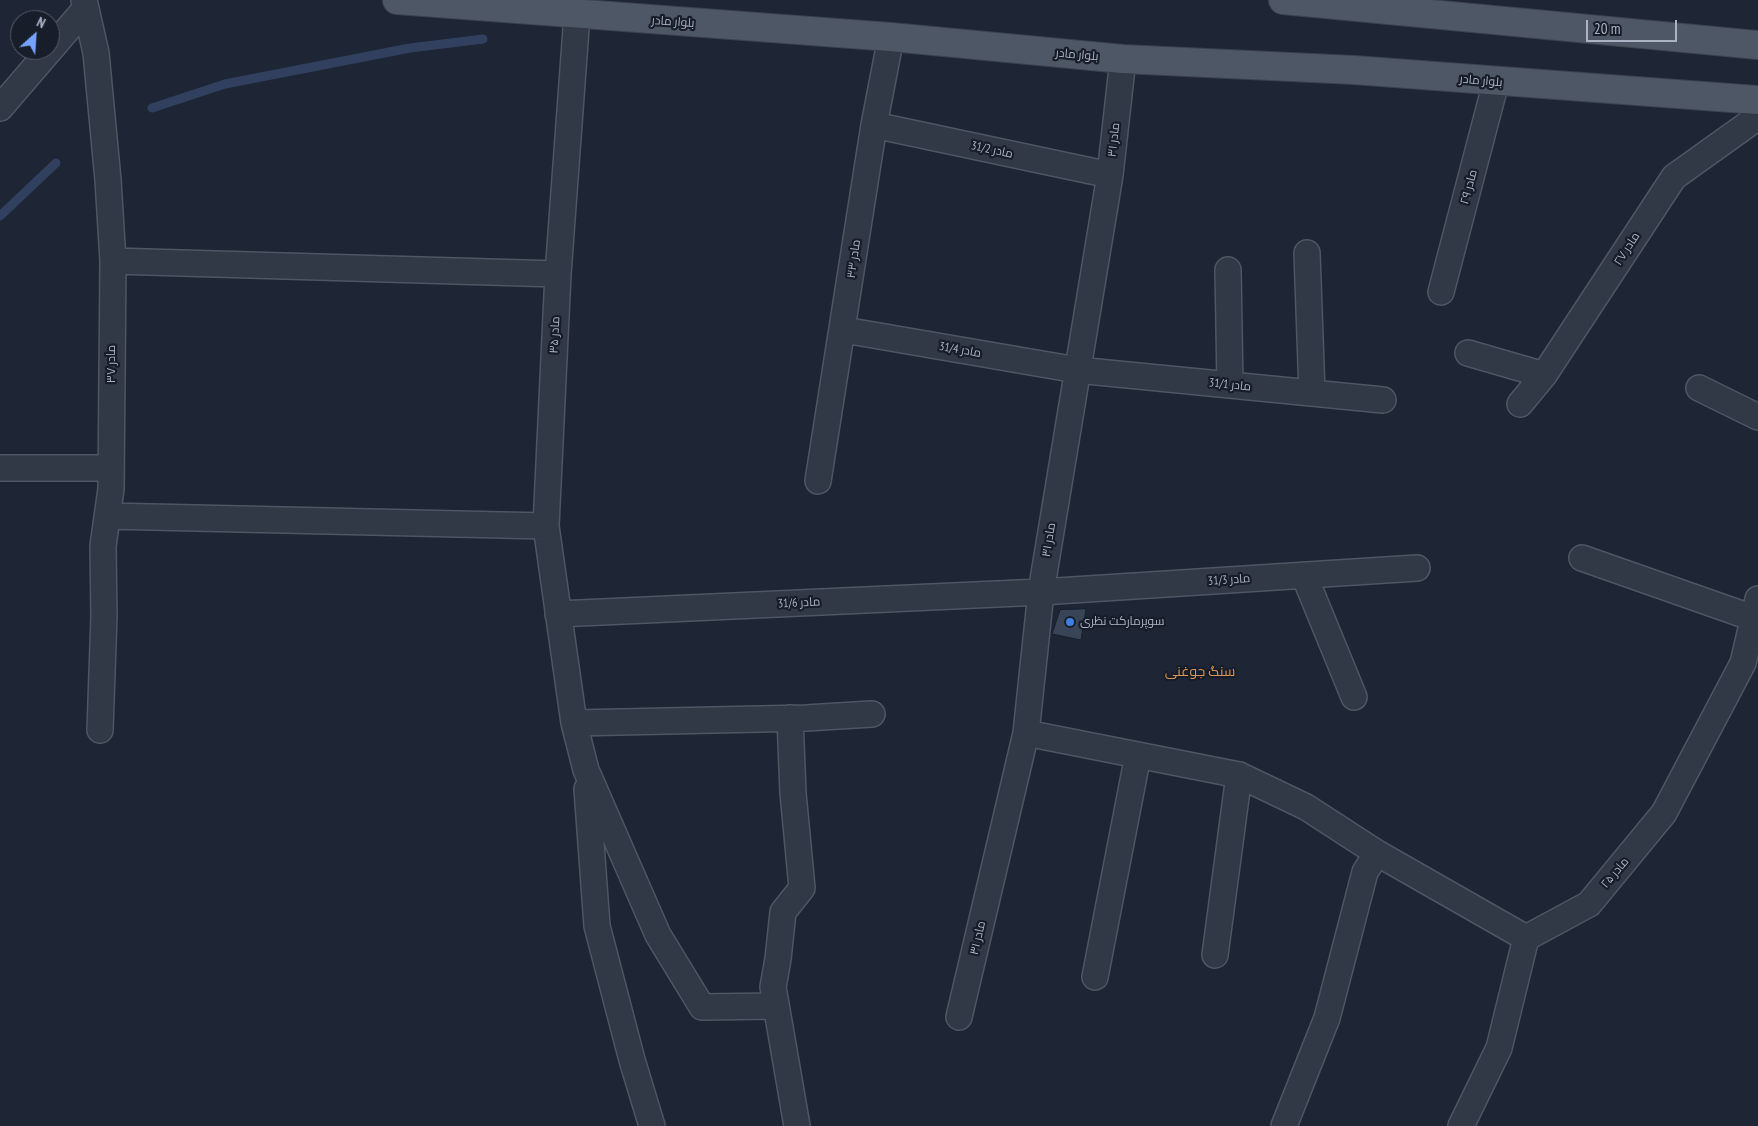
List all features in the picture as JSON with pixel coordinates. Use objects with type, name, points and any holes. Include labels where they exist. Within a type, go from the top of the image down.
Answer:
[{"type":"main road","name":"بلوار مادر","points":[[397,0],[890,38],[1122,59],[1354,70],[1758,100]]},
{"type":"main road","points":[[1283,0],[1758,45]]},
{"type":"street","points":[[0,108],[85,4]]},
{"type":"street","name":"مادر ۳۷","points":[[85,4],[97,62],[108,171],[113,261],[111,468],[108,516],[103,546],[104,616],[100,730]]},
{"type":"street","name":"مادر ۳۵","points":[[577,15],[558,274],[546,526],[574,723],[586,770]]},
{"type":"street","name":"مادر ۳۳","points":[[818,481],[844,330],[874,124],[890,38]]},
{"type":"street","name":"مادر ۳۱","points":[[959,1017],[1026,733],[1041,592],[1110,175],[1122,59]]},
{"type":"street","name":"مادر ۲۹","points":[[1441,292],[1496,82]]},
{"type":"street","name":"مادر ۲۷","points":[[1520,404],[1544,375],[1674,177],[1758,117]]},
{"type":"street","name":"مادر 31/2","points":[[874,124],[1110,175]]},
{"type":"street","points":[[1306,253],[1312,393]]},
{"type":"street","points":[[113,261],[558,274]]},
{"type":"street","points":[[1228,270],[1230,385]]},
{"type":"street","name":"مادر 31/4","points":[[844,330],[1077,370]]},
{"type":"street","points":[[1468,353],[1544,375]]},
{"type":"street","name":"مادر 31/1","points":[[1077,370],[1383,400]]},
{"type":"street","points":[[1699,388],[1758,417]]},
{"type":"street","points":[[0,468],[111,468]]},
{"type":"street","points":[[108,516],[546,526]]},
{"type":"street","points":[[1582,558],[1756,608]]},
{"type":"street","name":"مادر 31/3","points":[[1041,592],[1417,568]]},
{"type":"street","points":[[1304,575],[1354,697]]},
{"type":"street","name":"مادر 31/6","points":[[558,614],[1041,592]]},
{"type":"street","name":"مادر ۲۵","points":[[1526,938],[1589,904],[1664,813],[1743,663],[1756,608]]},
{"type":"street","points":[[574,723],[790,718],[872,714]]},
{"type":"street","points":[[790,718],[793,793],[802,888],[784,912],[778,959],[772,987],[797,1126]]},
{"type":"street","points":[[1026,733],[1239,775],[1306,807],[1377,853],[1526,938],[1499,1048],[1461,1126]]},
{"type":"street","points":[[1095,977],[1138,755]]},
{"type":"street","points":[[586,770],[658,935],[702,1006],[776,1006]]},
{"type":"street","points":[[586,770],[598,926],[632,1060],[652,1126]]},
{"type":"street","points":[[1215,955],[1239,775]]},
{"type":"street","points":[[1284,1126],[1327,1018],[1365,872],[1377,853]]},
{"type":"building","name":"سوپرمارکت نظری","points":[[1086,609],[1081,640],[1052,634],[1060,610]]},
{"type":"waterway","points":[[152,108],[225,84],[410,48],[483,39]]},
{"type":"waterway","points":[[0,216],[56,163]]},
{"type":"place","name":"سوپرمارکت نظری","points":[[1070,622]]},
{"type":"district","name":"سنگ جوغنی","points":[[1200,672]]}]
